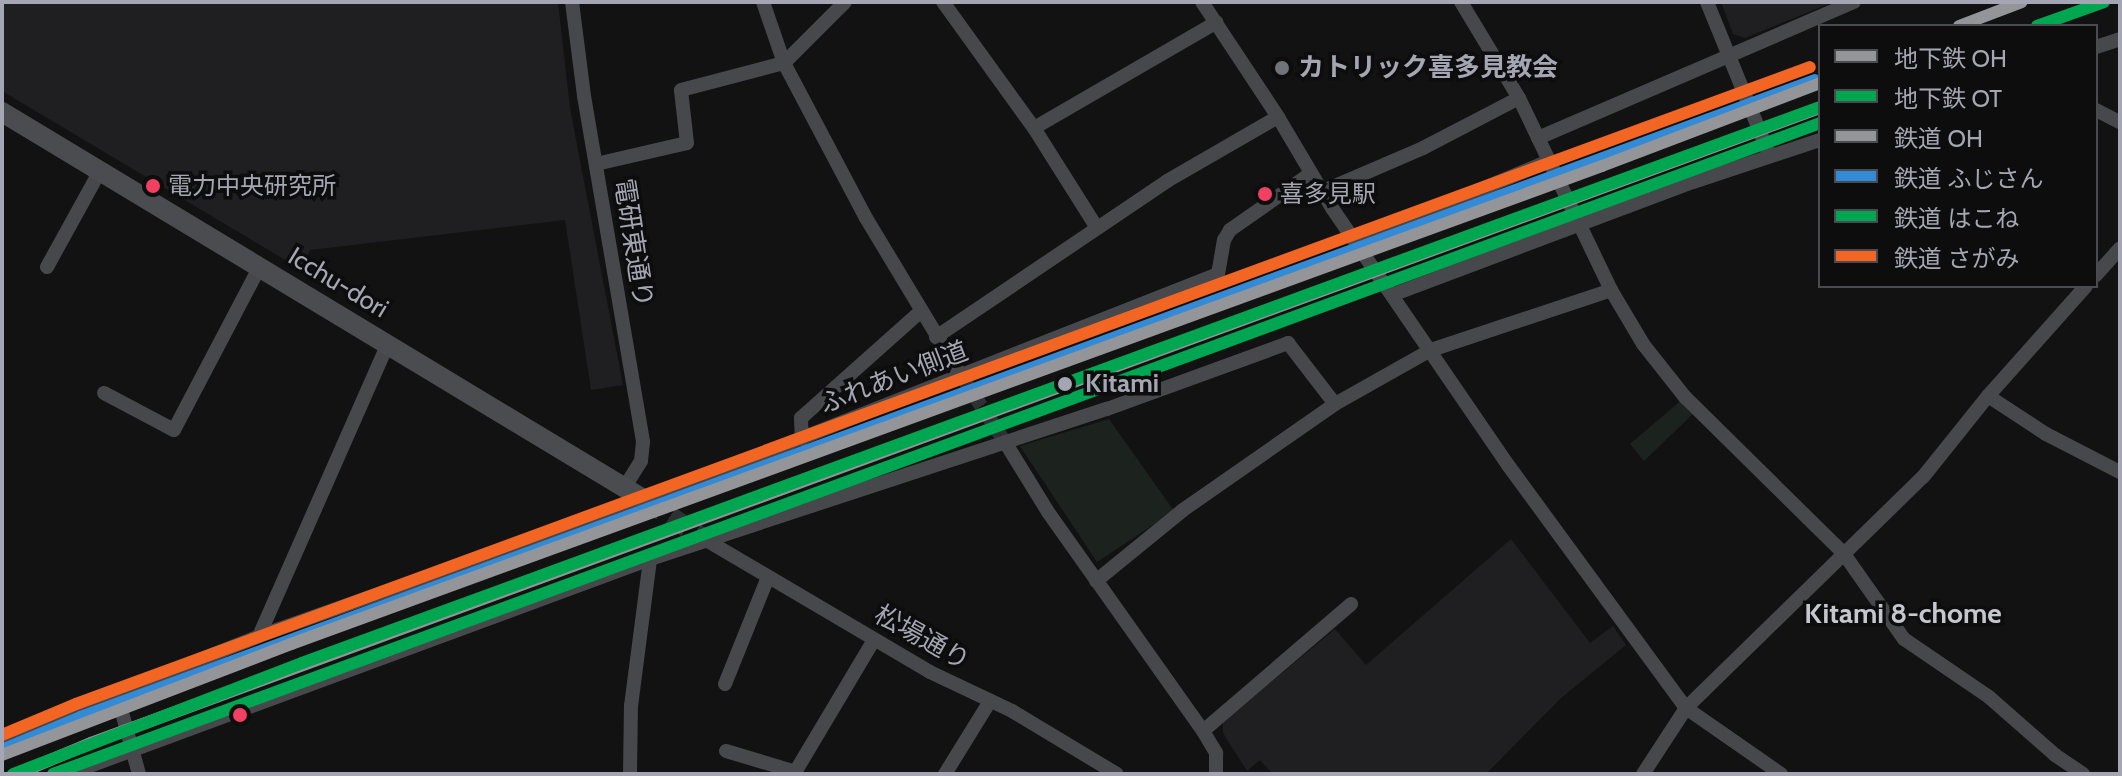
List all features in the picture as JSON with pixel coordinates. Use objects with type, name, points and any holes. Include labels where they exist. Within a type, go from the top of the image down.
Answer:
[{"type":"street","name":"電研東通り","points":[[572,2],[644,452],[625,487]]},
{"type":"street","points":[[763,2],[784,63],[920,312],[962,377]]},
{"type":"street","points":[[596,164],[687,143],[681,90],[784,63],[845,2]]},
{"type":"street","points":[[943,2],[1034,128],[1097,228]]},
{"type":"street","points":[[1202,2],[1278,117],[1321,192],[1508,465],[1686,708],[1781,774]]},
{"type":"street","points":[[1461,2],[1519,98],[1611,290],[1643,344],[1685,397],[1844,554],[1904,639],[1989,697],[2055,755],[2083,774]]},
{"type":"street","points":[[1707,2],[1770,156]]},
{"type":"street","points":[[1538,138],[1854,2]]},
{"type":"street","points":[[1034,128],[1217,22]]},
{"type":"street","points":[[2098,46],[2120,39]]},
{"type":"street","points":[[1321,192],[1423,148],[1519,98]]},
{"type":"street","points":[[2098,111],[2120,122]]},
{"type":"street","name":"Icchu-dori","points":[[2,112],[645,500]]},
{"type":"street","points":[[936,337],[1167,181],[1278,117]]},
{"type":"street","points":[[1392,295],[1818,141]]},
{"type":"street","points":[[1356,241],[1549,161]]},
{"type":"street","points":[[47,267],[100,171]]},
{"type":"street","name":"ふれあい側道","points":[[2,738],[259,636],[645,500],[1218,274],[1224,240],[1230,230],[1310,174]]},
{"type":"street","points":[[2098,273],[2120,248]]},
{"type":"street","points":[[104,393],[174,430],[260,266]]},
{"type":"street","points":[[1643,774],[1686,708],[1923,477],[1988,396],[2084,288]]},
{"type":"street","points":[[1096,581],[1183,510],[1335,404],[1431,350],[1611,290]]},
{"type":"street","points":[[802,439],[801,418],[920,312]]},
{"type":"street","points":[[68,774],[650,559],[1005,442],[1288,343],[1335,404]]},
{"type":"street","points":[[259,636],[388,344]]},
{"type":"street","points":[[1988,396],[2046,434],[2120,472]]},
{"type":"street","points":[[1005,442],[1096,581],[1203,731],[1216,753],[1216,774]]},
{"type":"street","name":"松場通り","points":[[706,540],[874,640],[1056,735],[1117,774]]},
{"type":"street","points":[[630,774],[631,706],[650,559]]},
{"type":"street","points":[[725,684],[768,577]]},
{"type":"street","points":[[1203,731],[1351,604]]},
{"type":"street","points":[[726,751],[795,773],[874,640]]},
{"type":"street","points":[[116,691],[135,749],[139,774]]},
{"type":"street","points":[[945,774],[990,701]]},
{"type":"shaded area","name":"電力中央研究所","points":[[2,2],[558,2],[570,108],[623,385],[591,390],[565,220],[310,250],[302,270],[2,91]]},
{"type":"shaded area","points":[[1721,2],[1833,2],[1745,38],[1733,34]]},
{"type":"shaded area","points":[[1685,397],[1697,410],[1644,461],[1630,444]]},
{"type":"shaded area","points":[[1109,419],[1174,511],[1097,562],[1020,446]]},
{"type":"shaded area","points":[[1511,539],[1590,643],[1613,626],[1626,645],[1561,698],[1486,774],[1273,774],[1260,760],[1247,771],[1223,733],[1223,722],[1335,629],[1366,665]]},
{"type":"tunnel","points":[[962,377],[1005,442]]},
{"type":"tunnel","points":[[645,500],[706,540]]},
{"type":"metro line","name":"OH","points":[[1964,24],[2022,2]]},
{"type":"metro line","name":"OT","points":[[2043,24],[2104,2]]},
{"type":"metro line","name":"OH","points":[[2,755],[291,644],[1602,166],[1818,84]]},
{"type":"metro line","name":"OT","points":[[13,774],[302,663],[1818,108]]},
{"type":"rail line","name":"さがみ","points":[[2,735],[76,704],[1810,67]]},
{"type":"rail line","name":"ふじさん","points":[[2,750],[81,717],[1815,80]]},
{"type":"rail line","name":"OH","points":[[17,774],[91,743],[1818,109]]},
{"type":"rail line","name":"はこね","points":[[53,774],[1818,124]]},
{"type":"place","name":"カトリック喜多見教会","points":[[1282,68]]},
{"type":"place","name":"電力中央研究所","points":[[153,186]]},
{"type":"place","name":"喜多見駅","points":[[1265,194]]},
{"type":"place","name":"Kitami","points":[[1065,384]]},
{"type":"district","name":"Kitami 8-chome","points":[[1903,613]]}]
